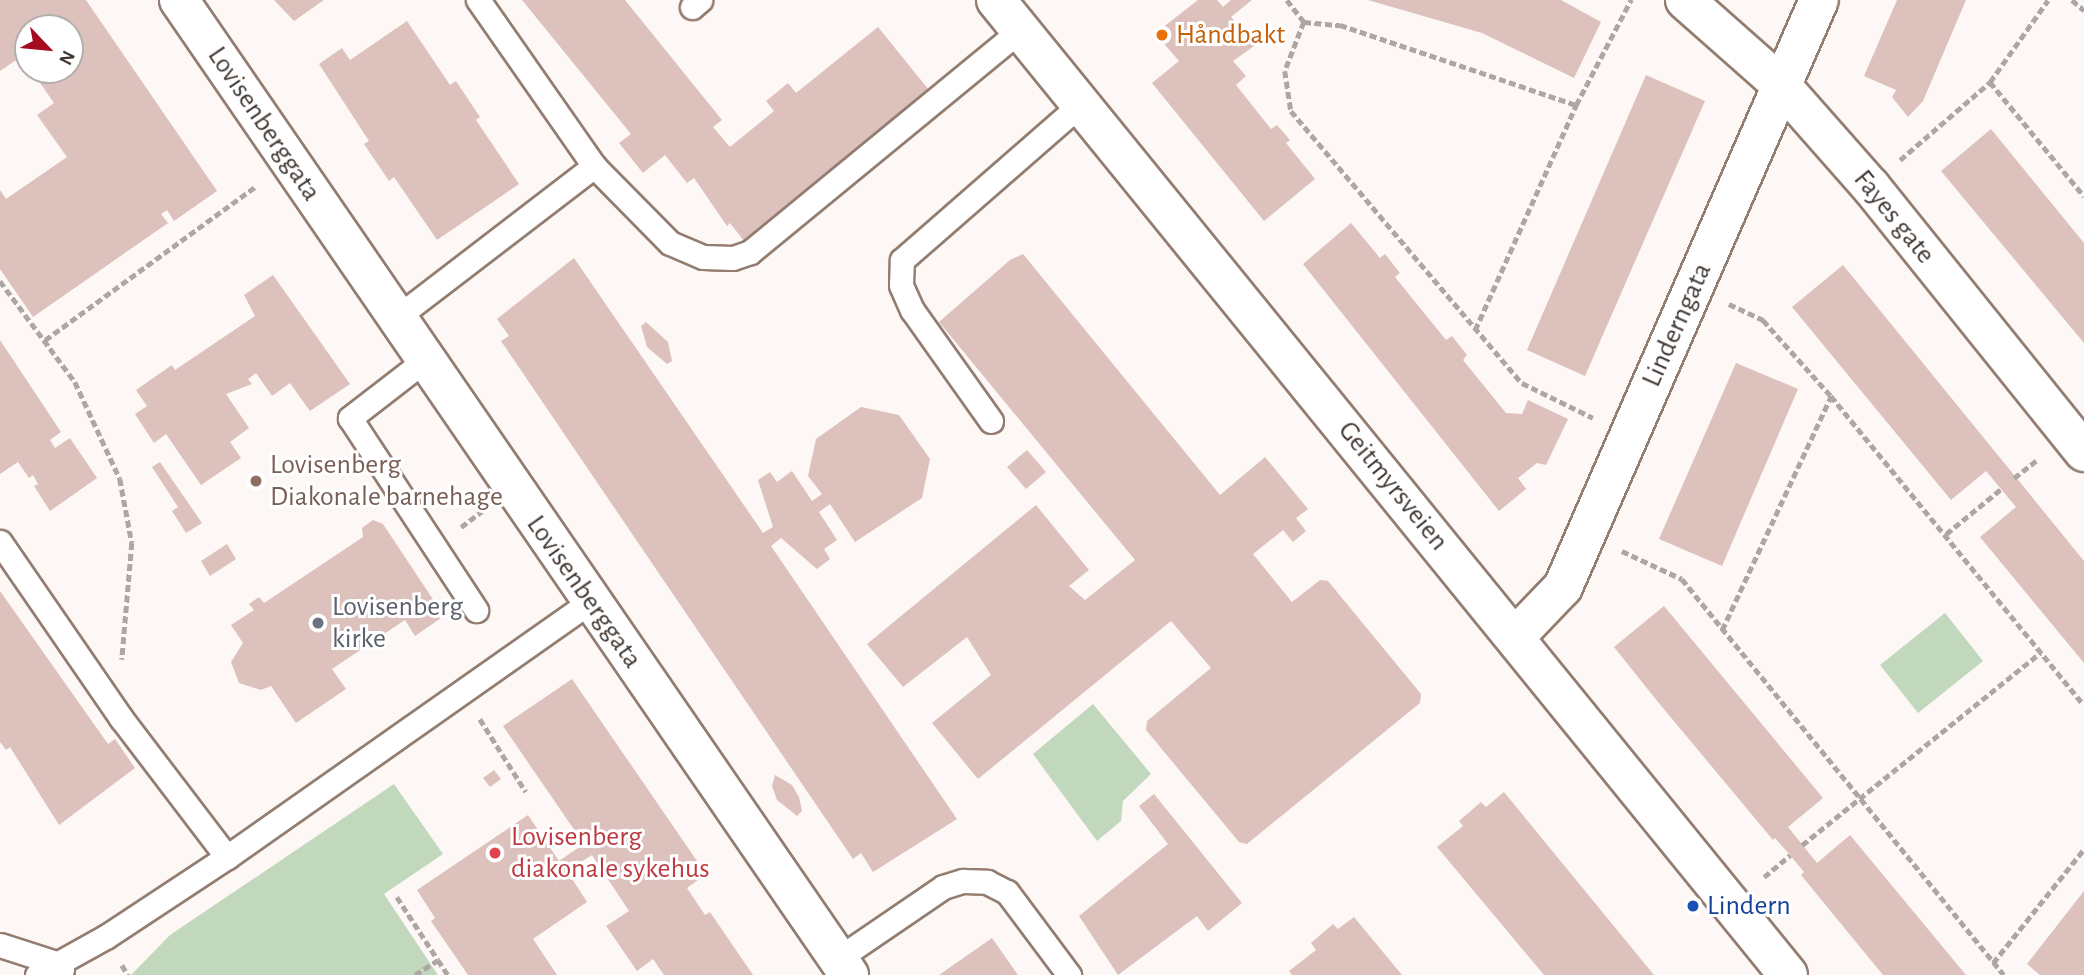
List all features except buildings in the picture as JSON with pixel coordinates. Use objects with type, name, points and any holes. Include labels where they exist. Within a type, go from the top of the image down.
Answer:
[{"type":"street","name":"Lovisenberggata","points":[[179,0],[590,602],[844,967]]},
{"type":"street","name":"Geitmyrsveien","points":[[996,0],[1516,636],[1788,975]]},
{"type":"street","name":"Fayes gate","points":[[1685,0],[1781,85],[1871,187],[2084,452]]},
{"type":"street","name":"Linderngata","points":[[1516,636],[1563,587],[1819,0]]},
{"type":"lane","points":[[478,0],[594,166],[670,243],[703,257],[733,258],[750,252],[1020,30]]},
{"type":"lane","points":[[991,421],[912,310],[901,285],[902,260],[1081,104]]},
{"type":"lane","points":[[396,318],[594,166]]},
{"type":"lane","points":[[425,360],[350,418],[476,610]]},
{"type":"lane","points":[[0,542],[121,718],[227,857]]},
{"type":"lane","points":[[37,975],[62,969],[227,857],[590,602]]},
{"type":"lane","points":[[844,967],[943,887],[963,881],[987,882],[1007,892],[1069,975]]},
{"type":"lane","points":[[0,945],[62,969]]},
{"type":"path","points":[[1287,0],[1304,22],[1340,25],[1576,105]]},
{"type":"path","points":[[1475,330],[1576,105],[1631,0]]},
{"type":"path","points":[[1871,187],[1990,82],[2048,0]]},
{"type":"path","points":[[2072,0],[2084,10]]},
{"type":"path","points":[[1304,22],[1285,71],[1291,111],[1521,383],[1629,434]]},
{"type":"path","points":[[1990,82],[2084,196]]},
{"type":"path","points":[[45,340],[292,163]]},
{"type":"path","points":[[0,281],[75,382],[106,446],[129,514],[132,562],[121,673],[121,718]]},
{"type":"path","points":[[1693,287],[1763,320],[1831,396],[2084,705]]},
{"type":"path","points":[[1722,630],[1831,396]]},
{"type":"path","points":[[1946,534],[2001,489]]},
{"type":"path","points":[[459,528],[482,511]]},
{"type":"path","points":[[1585,535],[1682,579],[2004,975]]},
{"type":"path","points":[[1802,845],[2039,653]]},
{"type":"path","points":[[489,731],[526,792]]},
{"type":"path","points":[[1993,963],[2084,849]]},
{"type":"path","points":[[1764,877],[1790,855]]},
{"type":"path","points":[[397,897],[448,975]]},
{"type":"path","points":[[415,975],[438,960]]},
{"type":"green space","points":[[1945,613],[1983,661],[1918,713],[1880,665]]},
{"type":"green space","points":[[1093,704],[1151,774],[1123,801],[1121,821],[1097,841],[1033,754]]},
{"type":"green space","points":[[394,784],[443,854],[384,894],[438,975],[131,975],[170,935]]},
{"type":"place","name":"Håndbakt","points":[[1162,35]]},
{"type":"place","name":"Lovisenberg Diakonale barnehage","points":[[256,481]]},
{"type":"place","name":"Lovisenberg kirke","points":[[318,623]]},
{"type":"place","name":"Lovisenberg diakonale sykehus","points":[[495,853]]},
{"type":"place","name":"Lindern","points":[[1693,906]]}]
